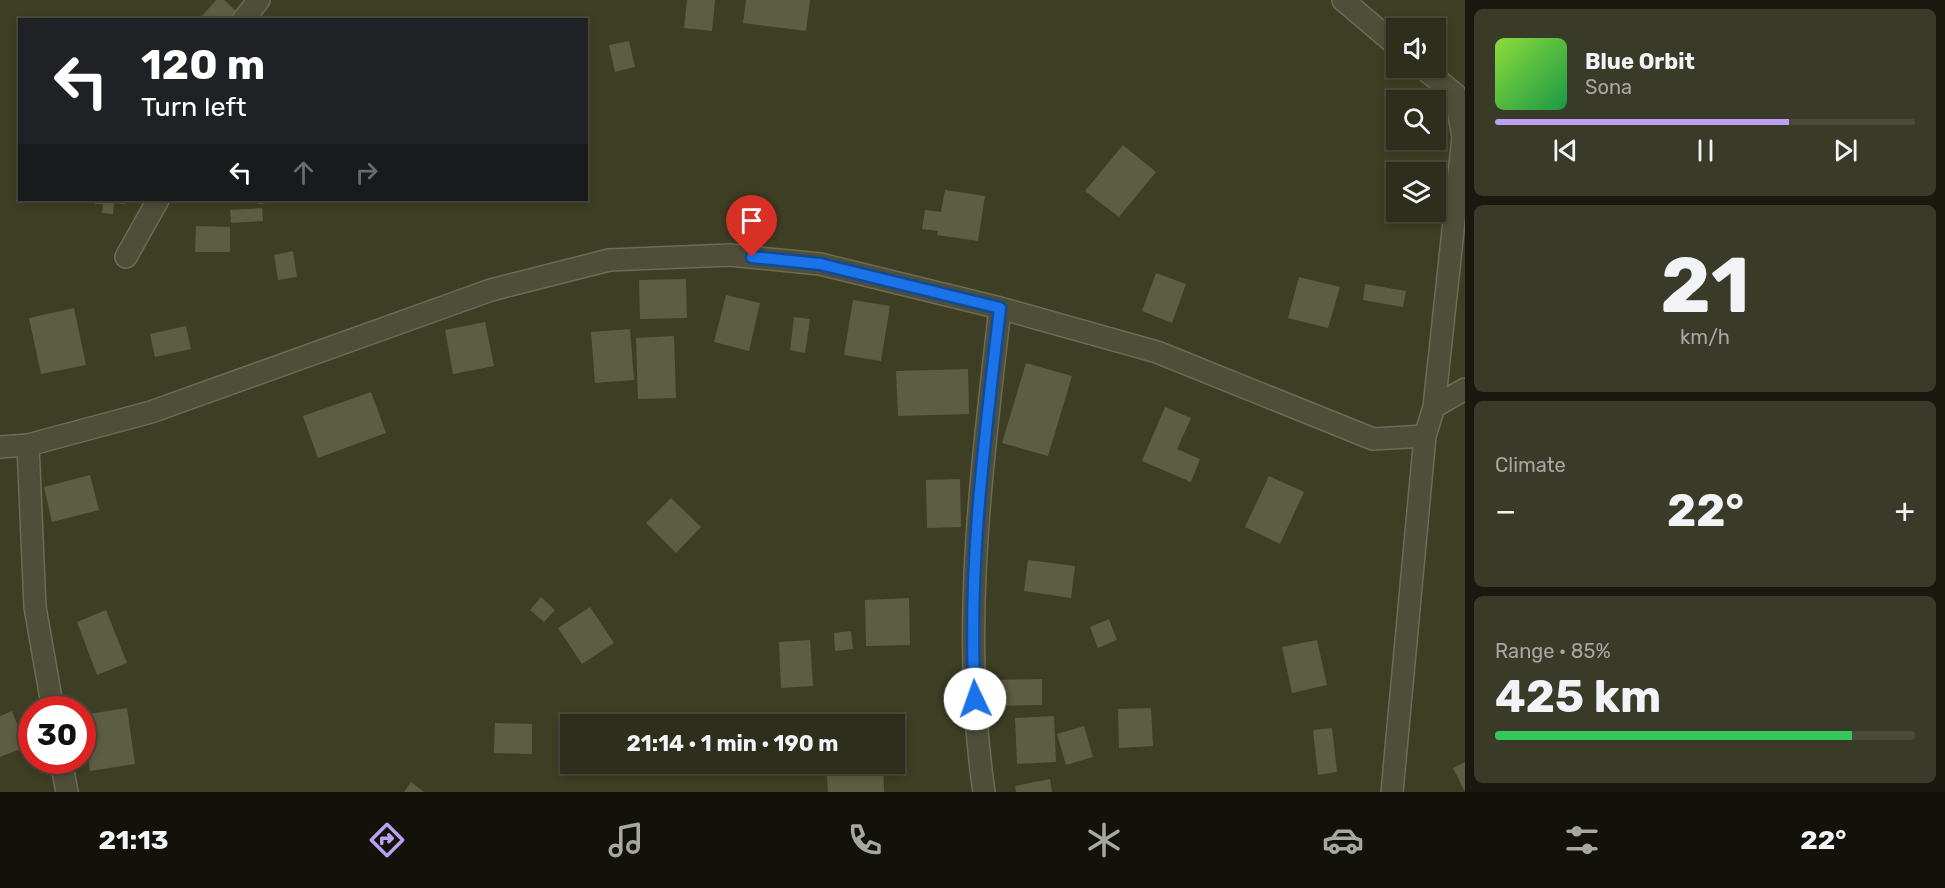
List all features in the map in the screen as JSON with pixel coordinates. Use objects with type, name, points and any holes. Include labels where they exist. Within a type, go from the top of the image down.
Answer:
[{"type":"street","points":[[245,18],[259,0]]},
{"type":"street","points":[[1343,0],[1386,37]]},
{"type":"street","points":[[1392,792],[1425,436],[1434,407],[1463,137],[1455,94],[1435,78]]},
{"type":"street","points":[[126,257],[157,201]]},
{"type":"street","points":[[0,447],[28,445],[151,412],[491,290],[609,260],[730,255],[820,264],[1000,308],[1157,352],[1373,439],[1425,436]]},
{"type":"street","points":[[984,792],[977,745],[972,654],[980,488],[1000,308]]},
{"type":"street","points":[[1434,407],[1465,388]]},
{"type":"street","points":[[28,445],[35,607],[51,696]]},
{"type":"street","points":[[64,774],[67,792]]},
{"type":"building","points":[[216,0],[224,0],[237,12],[232,18],[204,18],[202,16]]},
{"type":"building","points":[[687,0],[715,0],[712,31],[684,28]]},
{"type":"building","points":[[746,0],[810,0],[806,31],[743,23]]},
{"type":"building","points":[[629,41],[635,67],[615,72],[609,45]]},
{"type":"building","points":[[1123,145],[1156,172],[1119,217],[1085,191]]},
{"type":"building","points":[[945,190],[985,196],[978,241],[937,235],[938,231],[922,229],[925,210],[941,212]]},
{"type":"building","points":[[95,201],[125,201],[125,204],[114,203],[113,214],[102,213],[103,204],[95,204]]},
{"type":"building","points":[[258,201],[285,201],[258,204]]},
{"type":"building","points":[[262,208],[263,221],[231,223],[230,210]]},
{"type":"building","points":[[196,226],[230,227],[230,252],[195,252]]},
{"type":"building","points":[[293,251],[297,277],[278,280],[274,255]]},
{"type":"building","points":[[1156,273],[1186,284],[1172,323],[1142,311]]},
{"type":"building","points":[[1299,277],[1340,287],[1328,328],[1288,318]]},
{"type":"building","points":[[686,279],[687,318],[640,319],[639,280]]},
{"type":"building","points":[[1365,284],[1406,291],[1403,307],[1363,300]]},
{"type":"building","points":[[726,295],[760,303],[749,351],[714,342]]},
{"type":"building","points":[[853,300],[890,306],[881,361],[844,355]]},
{"type":"building","points":[[74,308],[86,365],[41,374],[29,318]]},
{"type":"building","points":[[794,317],[810,319],[805,353],[790,350]]},
{"type":"building","points":[[485,322],[494,366],[453,374],[445,330]]},
{"type":"building","points":[[186,326],[191,349],[155,357],[150,334]]},
{"type":"building","points":[[630,329],[634,380],[595,383],[591,332]]},
{"type":"building","points":[[674,336],[676,398],[638,399],[636,338]]},
{"type":"building","points":[[1026,363],[1072,376],[1048,456],[1002,443]]},
{"type":"building","points":[[968,369],[969,414],[898,416],[896,371]]},
{"type":"building","points":[[371,392],[386,433],[318,458],[303,416]]},
{"type":"building","points":[[1165,407],[1191,418],[1177,449],[1200,459],[1191,482],[1142,461]]},
{"type":"building","points":[[90,475],[99,510],[52,522],[44,487]]},
{"type":"building","points":[[1269,476],[1304,492],[1280,544],[1245,527]]},
{"type":"building","points":[[960,479],[961,527],[927,528],[926,480]]},
{"type":"building","points":[[671,498],[701,527],[676,553],[646,523]]},
{"type":"building","points":[[1028,560],[1075,566],[1071,598],[1024,591]]},
{"type":"building","points":[[541,597],[555,610],[544,622],[530,610]]},
{"type":"building","points":[[909,598],[910,645],[866,646],[865,600]]},
{"type":"building","points":[[590,607],[614,643],[582,664],[558,628]]},
{"type":"building","points":[[106,610],[127,663],[97,675],[77,622]]},
{"type":"building","points":[[1109,619],[1117,640],[1098,648],[1090,627]]},
{"type":"building","points":[[851,631],[853,649],[835,651],[834,633]]},
{"type":"building","points":[[810,640],[813,686],[781,688],[779,642]]},
{"type":"building","points":[[1317,640],[1327,685],[1292,693],[1282,647]]},
{"type":"building","points":[[1042,679],[1042,705],[990,706],[990,680]]},
{"type":"building","points":[[127,708],[135,764],[96,770],[96,713]]},
{"type":"building","points":[[1151,708],[1153,746],[1119,748],[1118,709]]},
{"type":"building","points":[[12,711],[18,726],[18,750],[0,757],[0,716]]},
{"type":"building","points":[[1054,716],[1056,762],[1017,764],[1015,718]]},
{"type":"building","points":[[495,723],[532,724],[532,754],[494,753]]},
{"type":"building","points":[[1084,726],[1093,757],[1066,765],[1057,734]]},
{"type":"building","points":[[1332,728],[1337,772],[1318,775],[1313,730]]},
{"type":"building","points":[[1465,762],[1465,792],[1453,768]]},
{"type":"building","points":[[827,774],[883,774],[884,792],[828,792]]},
{"type":"building","points":[[1050,779],[1052,792],[1016,792],[1015,786]]},
{"type":"building","points":[[411,782],[424,792],[404,792]]},
{"type":"route","points":[[752,257],[820,264],[1000,308],[980,488],[972,654],[975,699]]}]
